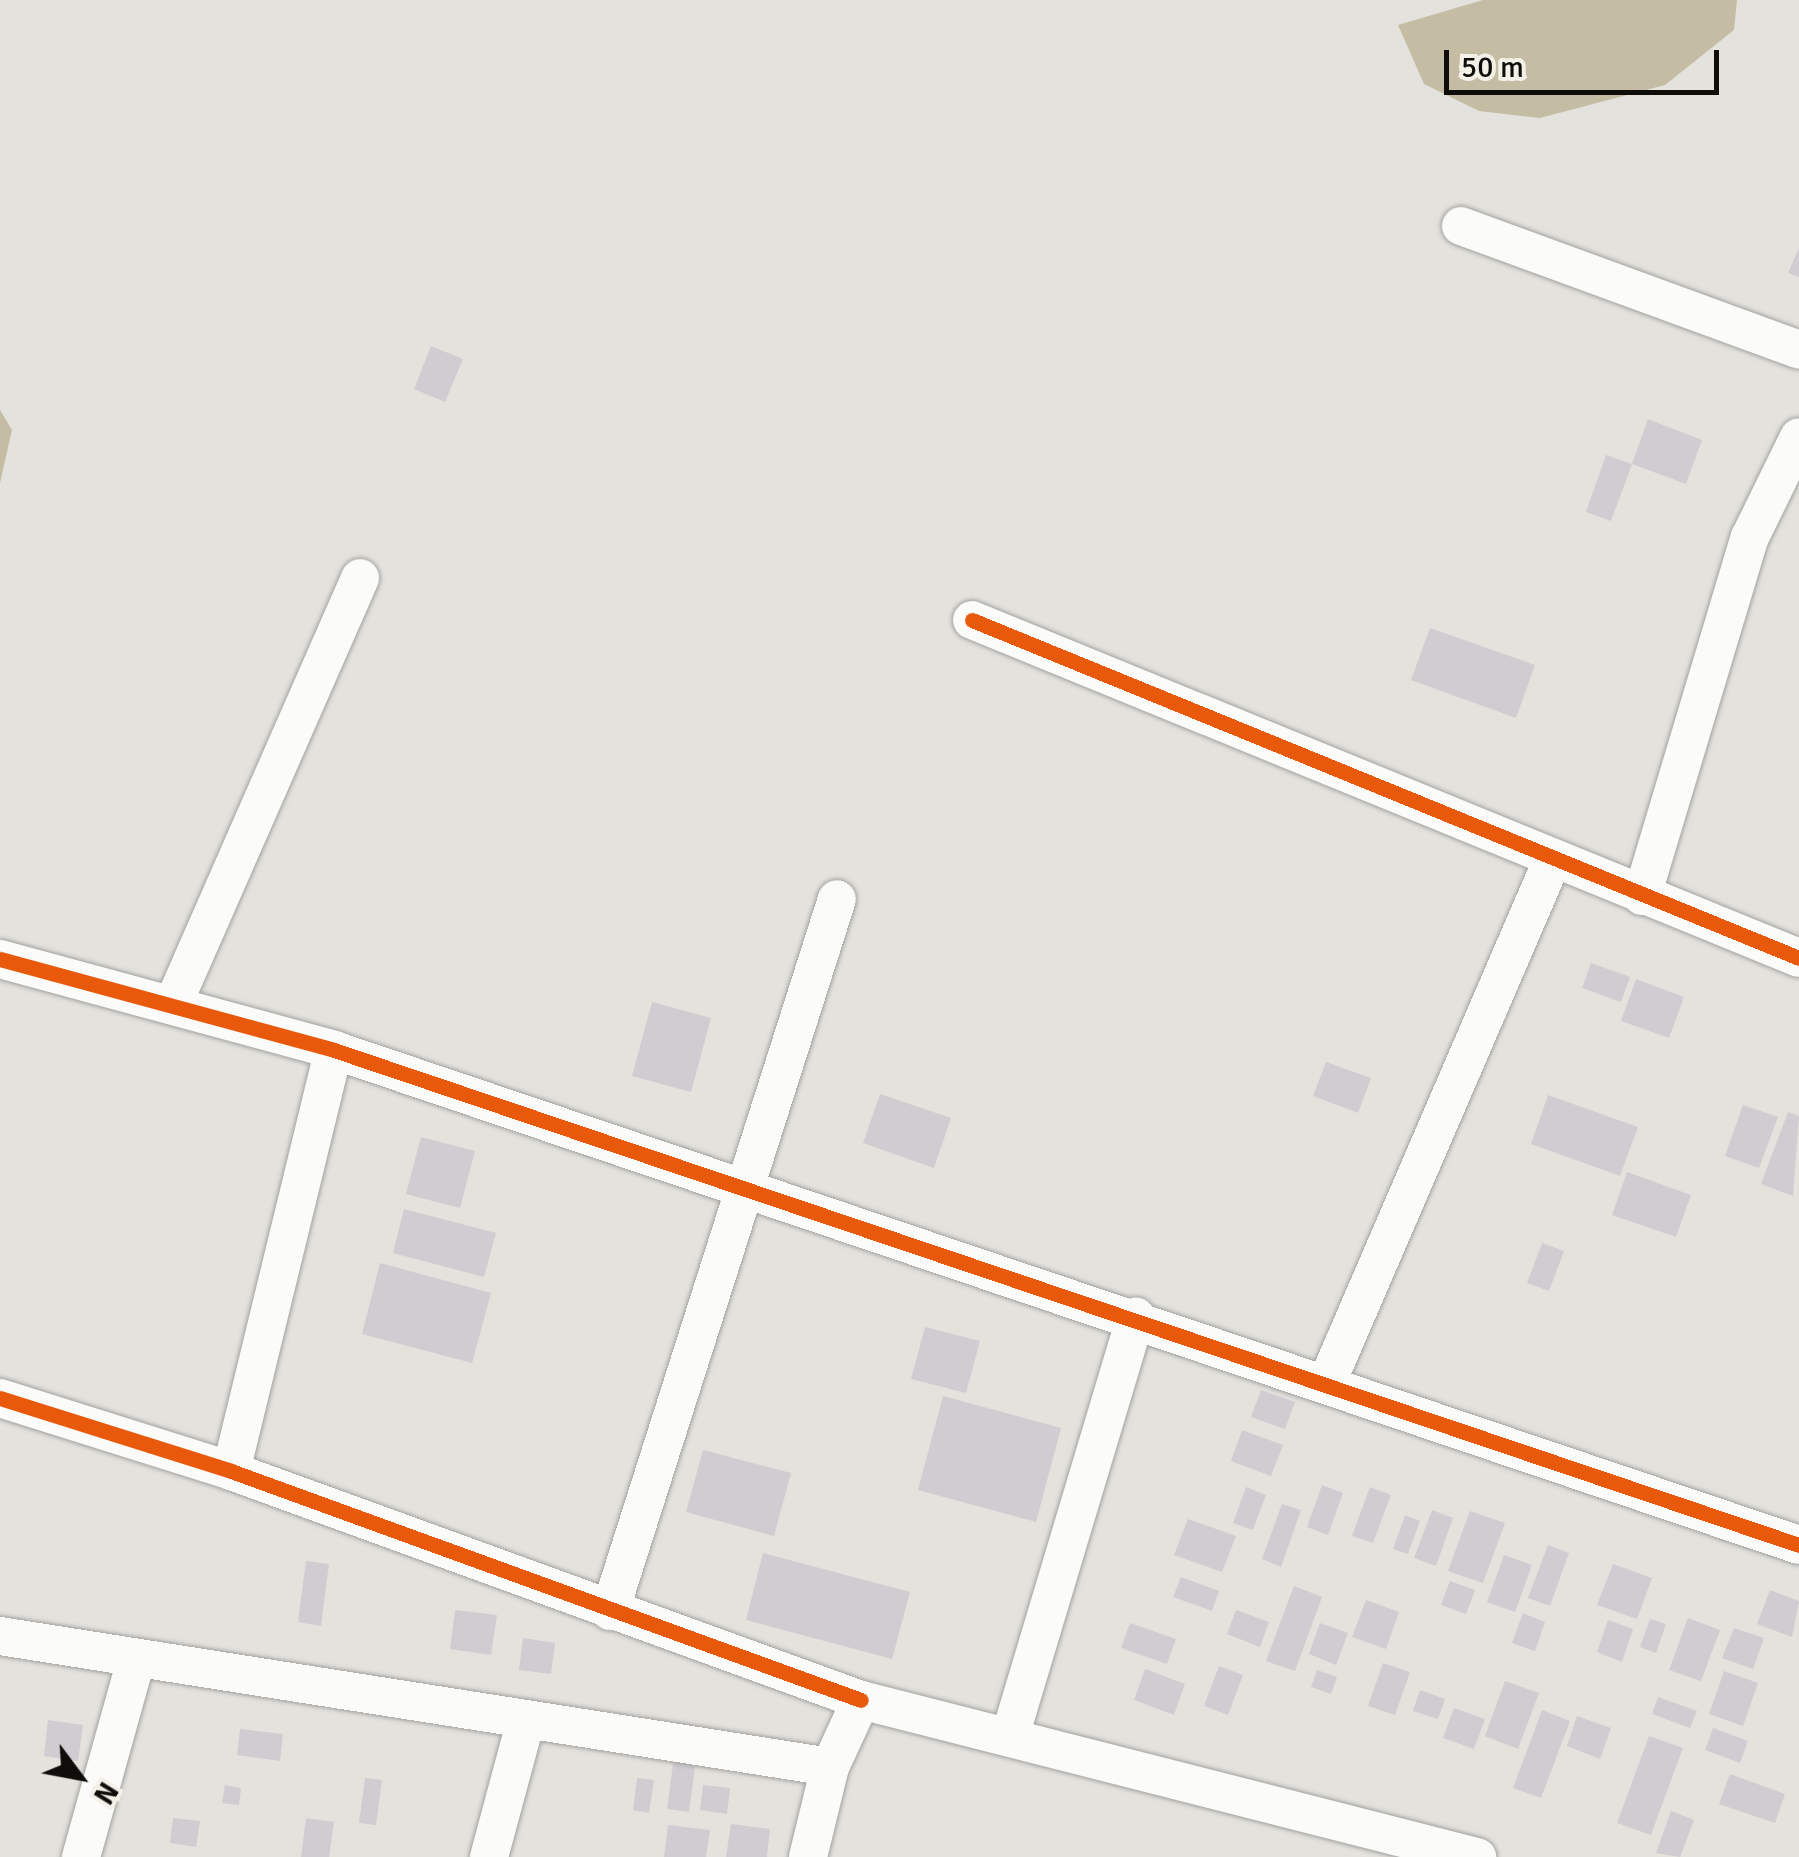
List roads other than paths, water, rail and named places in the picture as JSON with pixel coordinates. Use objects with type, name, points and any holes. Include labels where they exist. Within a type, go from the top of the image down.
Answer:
[{"type":"street","points":[[1461,226],[1799,350]]},
{"type":"street","points":[[1642,896],[1750,537],[1799,438]]},
{"type":"street","points":[[174,1002],[360,578]]},
{"type":"street","points":[[972,620],[1799,958]]},
{"type":"street","points":[[1328,1380],[1552,860]]},
{"type":"street","points":[[610,1611],[837,900]]},
{"type":"street","points":[[0,959],[174,1002],[334,1050],[1328,1380],[1799,1545]]},
{"type":"street","points":[[232,1470],[334,1050]]},
{"type":"street","points":[[1010,1736],[1136,1316]]},
{"type":"street","points":[[0,1398],[232,1470],[861,1700],[1477,1857]]},
{"type":"street","points":[[0,1636],[134,1663],[830,1767]]},
{"type":"street","points":[[81,1857],[134,1663]]},
{"type":"street","points":[[808,1857],[830,1767],[861,1700]]},
{"type":"street","points":[[489,1857],[526,1720]]}]
